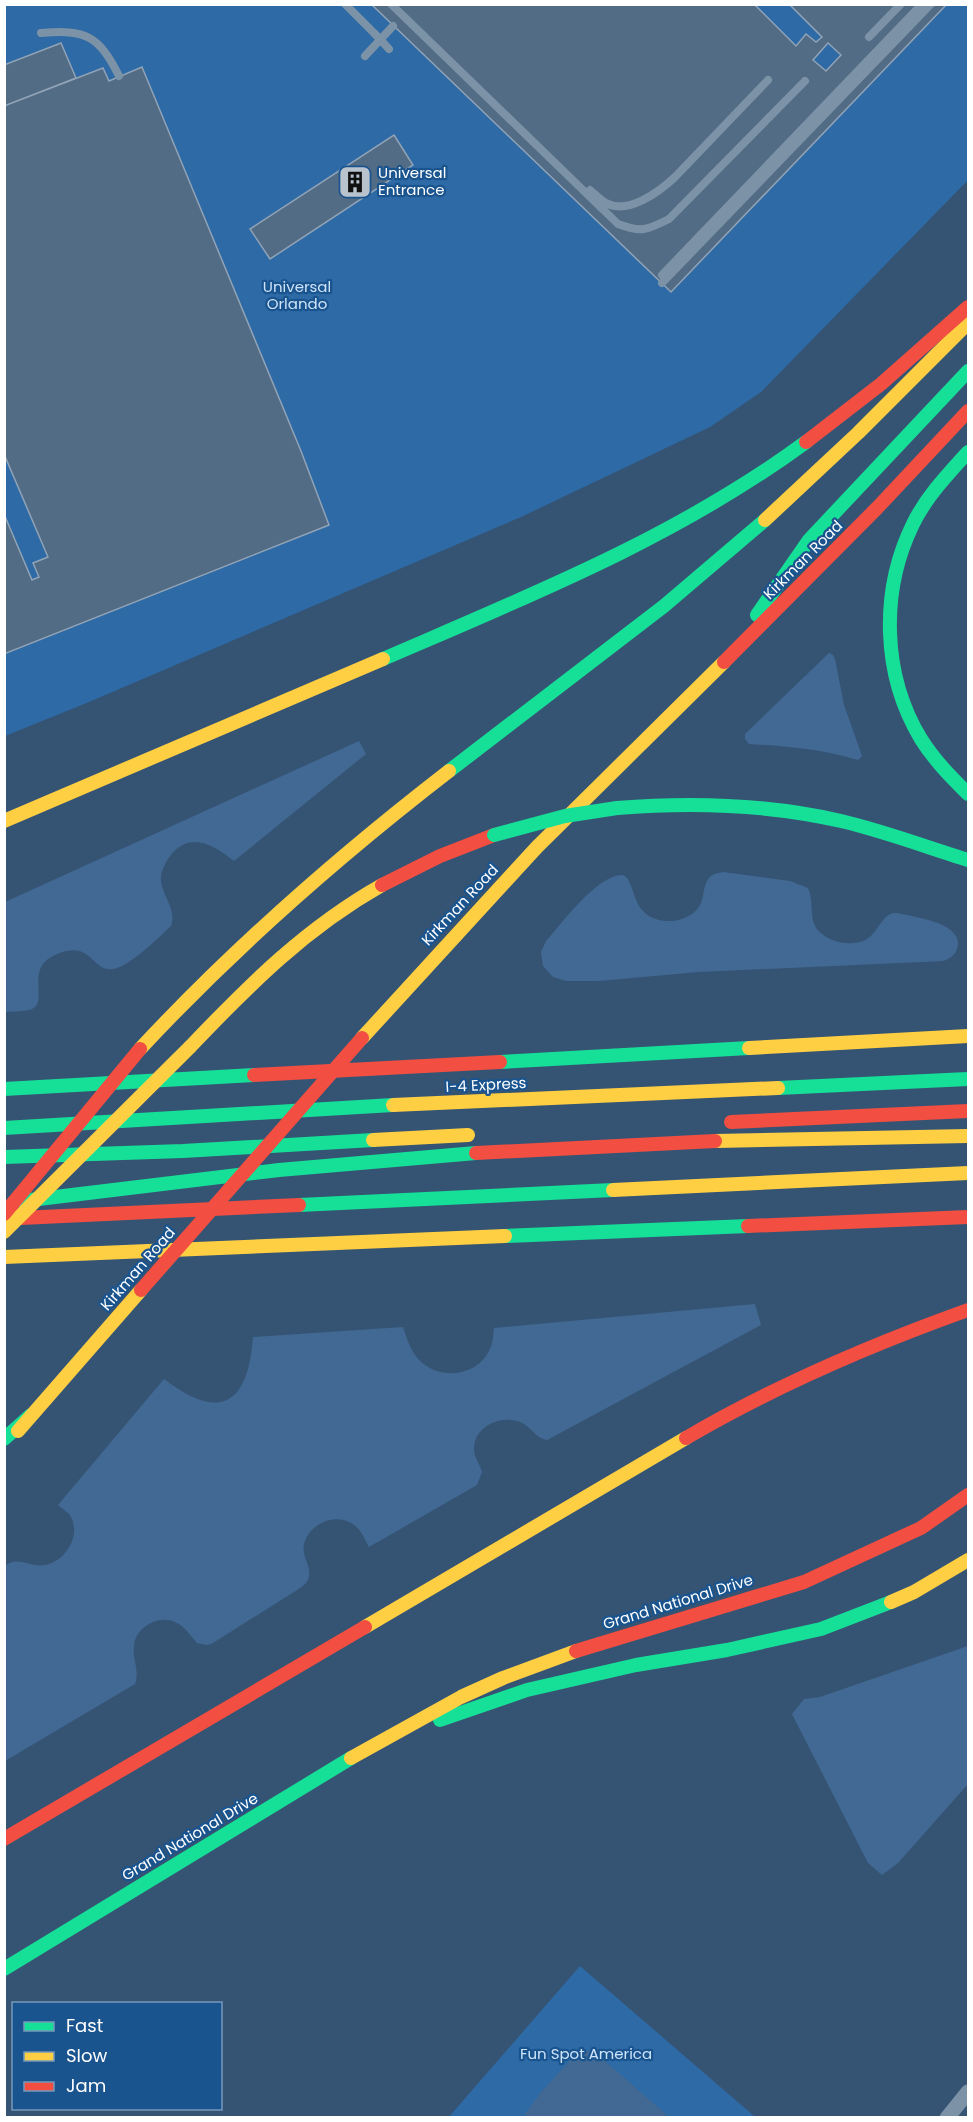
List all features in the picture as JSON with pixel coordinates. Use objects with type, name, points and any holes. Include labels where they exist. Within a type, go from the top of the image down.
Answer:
[{"type":"main road","points":[[4,821],[552,587],[659,535],[747,484],[818,435],[890,378],[969,307]]},
{"type":"main road","points":[[4,1216],[140,1049],[199,986],[309,885],[378,828],[654,614],[753,532],[864,430],[969,322]]},
{"type":"main road","points":[[705,681],[734,646],[809,540],[969,370]]},
{"type":"main road","name":"Kirkman Road","points":[[4,1448],[432,960],[542,843],[848,540],[969,411]]},
{"type":"main road","points":[[969,452],[935,490],[912,526],[901,552],[894,578],[890,624],[894,669],[909,715],[937,762],[969,794]]},
{"type":"main road","points":[[4,1232],[264,971],[292,946],[366,894],[412,868],[461,846],[565,816],[617,808],[692,804],[730,805],[782,810],[842,822],[969,860]]},
{"type":"main road","points":[[4,1089],[969,1036]]},
{"type":"main road","name":"I-4 Express","points":[[4,1128],[285,1111],[969,1079]]},
{"type":"main road","points":[[720,1123],[969,1111]]},
{"type":"main road","points":[[4,1157],[483,1134]]},
{"type":"main road","points":[[4,1204],[233,1174],[436,1155],[704,1141],[969,1136]]},
{"type":"main road","points":[[4,1216],[969,1173]]},
{"type":"main road","points":[[4,1257],[969,1216]]},
{"type":"main road","points":[[4,1271],[134,1250]]},
{"type":"main road","points":[[4,1839],[724,1416],[845,1357],[895,1336],[969,1310]]},
{"type":"main road","points":[[4,1439],[31,1415]]},
{"type":"main road","name":"Grand National Drive","points":[[4,1969],[327,1772],[461,1697],[503,1678],[583,1648],[804,1582],[921,1528],[969,1495]]},
{"type":"main road","name":"Grand National Drive","points":[[394,1736],[527,1690],[636,1665],[727,1650],[820,1629],[914,1592],[969,1560]]},
{"type":"street","points":[[947,2118],[966,2101]]},
{"type":"lane","points":[[345,4],[389,49]]},
{"type":"lane","points":[[391,4],[618,224],[634,230],[649,228],[669,219],[806,81]]},
{"type":"lane","points":[[869,37],[901,4]]},
{"type":"lane","points":[[922,4],[662,279],[931,4]]},
{"type":"lane","points":[[365,56],[393,26]]},
{"type":"lane","points":[[41,33],[76,33],[88,36],[108,54],[119,76]]},
{"type":"lane","points":[[556,163],[607,204],[632,206],[670,181],[768,80]]},
{"type":"green space","name":"Universal Orlando","points":[[5,5],[968,5],[968,180],[761,392],[710,427],[521,517],[5,736]]},
{"type":"green space","name":"Fun Spot America","points":[[580,1966],[754,2116],[752,2118],[448,2118]]},
{"type":"shaded area","points":[[829,653],[835,659],[844,705],[862,756],[858,760],[804,749],[749,744],[745,739],[745,734]]},
{"type":"shaded area","points":[[359,741],[366,754],[234,861],[202,843],[194,842],[178,848],[166,862],[161,878],[162,887],[171,909],[171,926],[152,944],[127,963],[113,969],[100,966],[77,950],[55,955],[41,968],[37,1005],[29,1010],[5,1012],[5,902]]},
{"type":"shaded area","points":[[723,872],[790,881],[808,888],[816,928],[833,940],[847,943],[861,942],[871,936],[884,919],[897,913],[926,919],[946,927],[954,933],[958,940],[957,949],[952,956],[943,961],[698,972],[599,981],[566,981],[553,977],[543,966],[541,952],[546,941],[582,900],[603,882],[623,875],[627,878],[643,911],[656,919],[672,921],[694,913],[701,903],[707,880]]},
{"type":"shaded area","points":[[755,1304],[761,1325],[547,1440],[539,1437],[520,1422],[504,1420],[489,1424],[478,1435],[475,1442],[474,1453],[482,1472],[477,1485],[369,1547],[358,1529],[346,1521],[331,1520],[317,1526],[307,1537],[303,1548],[309,1568],[308,1578],[304,1585],[213,1643],[207,1645],[197,1643],[183,1627],[170,1620],[150,1624],[135,1639],[137,1674],[135,1684],[5,1761],[5,1566],[15,1562],[45,1565],[53,1563],[66,1553],[73,1538],[73,1522],[69,1514],[58,1505],[164,1379],[201,1400],[215,1403],[228,1400],[237,1392],[245,1378],[253,1337],[403,1327],[420,1361],[437,1371],[457,1373],[467,1371],[483,1360],[491,1346],[494,1328]]},
{"type":"shaded area","points":[[968,1646],[968,1784],[898,1863],[882,1875],[868,1863],[792,1714],[804,1699],[820,1697]]},
{"type":"shaded area","points":[[582,2050],[596,2053],[669,2117],[523,2117],[542,2091]]},
{"type":"building","points":[[371,4],[754,4],[796,46],[806,34],[816,42],[822,37],[789,4],[947,4],[671,292]],"holes":[[[828,43],[841,55],[826,71],[813,60]]]},
{"type":"building","points":[[61,43],[76,78],[4,106],[4,65]]},
{"type":"building","points":[[142,67],[301,451],[329,525],[4,654],[4,514],[32,580],[39,577],[33,563],[48,557],[4,454],[4,106],[103,68],[109,81]]},
{"type":"building","name":"Universal Entrance","points":[[394,135],[413,165],[270,259],[250,229]]},
{"type":"traffic: fast","points":[[757,615],[809,540],[968,371]]},
{"type":"traffic: fast","points":[[383,659],[547,588],[654,536],[757,476],[806,442]]},
{"type":"traffic: fast","points":[[968,452],[931,495],[913,524],[902,550],[895,577],[890,633],[893,661],[908,714],[931,754],[968,794]]},
{"type":"traffic: fast","points":[[449,771],[664,606],[765,520]]},
{"type":"traffic: fast","points":[[617,808],[701,805],[757,808],[813,815],[889,834],[968,860]]},
{"type":"traffic: fast","points":[[494,835],[565,816],[617,808]]},
{"type":"traffic: fast","points":[[500,1062],[749,1048]]},
{"type":"traffic: fast","points":[[4,1089],[254,1075]]},
{"type":"traffic: fast","points":[[778,1088],[968,1079]]},
{"type":"traffic: fast","points":[[4,1128],[393,1105]]},
{"type":"traffic: fast","points":[[4,1157],[183,1151],[373,1140]]},
{"type":"traffic: fast","points":[[22,1201],[279,1170],[476,1153]]},
{"type":"traffic: fast","points":[[299,1205],[613,1190]]},
{"type":"traffic: fast","points":[[505,1236],[748,1226]]},
{"type":"traffic: fast","points":[[4,1439],[31,1415]]},
{"type":"traffic: fast","points":[[440,1720],[527,1690],[636,1665],[727,1650],[821,1629],[891,1602]]},
{"type":"traffic: fast","points":[[4,1969],[351,1758]]},
{"type":"traffic: slow","points":[[765,520],[858,433],[968,323]]},
{"type":"traffic: slow","points":[[4,821],[383,659]]},
{"type":"traffic: slow","points":[[362,1038],[537,847],[724,662]]},
{"type":"traffic: slow","points":[[140,1049],[213,974],[289,904],[328,869],[449,771]]},
{"type":"traffic: slow","points":[[190,1047],[280,958],[328,920],[382,885]]},
{"type":"traffic: slow","points":[[749,1048],[968,1036]]},
{"type":"traffic: slow","points":[[4,1232],[190,1047]]},
{"type":"traffic: slow","points":[[393,1105],[778,1088]]},
{"type":"traffic: slow","points":[[373,1140],[468,1135]]},
{"type":"traffic: slow","points":[[715,1141],[968,1136]]},
{"type":"traffic: slow","points":[[613,1190],[968,1173]]},
{"type":"traffic: slow","points":[[4,1257],[505,1236]]},
{"type":"traffic: slow","points":[[18,1431],[141,1290]]},
{"type":"traffic: slow","points":[[365,1627],[686,1438]]},
{"type":"traffic: slow","points":[[891,1602],[914,1592],[968,1560]]},
{"type":"traffic: slow","points":[[351,1758],[461,1697],[503,1678],[576,1651]]},
{"type":"traffic: jam","points":[[806,442],[881,384],[968,307]]},
{"type":"traffic: jam","points":[[724,662],[878,507],[968,411]]},
{"type":"traffic: jam","points":[[382,885],[440,856],[494,835]]},
{"type":"traffic: jam","points":[[141,1290],[362,1038]]},
{"type":"traffic: jam","points":[[4,1214],[140,1049]]},
{"type":"traffic: jam","points":[[254,1075],[500,1062]]},
{"type":"traffic: jam","points":[[731,1122],[968,1111]]},
{"type":"traffic: jam","points":[[476,1153],[715,1141]]},
{"type":"traffic: jam","points":[[21,1218],[299,1205]]},
{"type":"traffic: jam","points":[[748,1226],[968,1217]]},
{"type":"traffic: jam","points":[[686,1438],[788,1384],[895,1337],[968,1310]]},
{"type":"traffic: jam","points":[[576,1651],[804,1582],[921,1528],[968,1495]]},
{"type":"traffic: jam","points":[[4,1839],[365,1627]]},
{"type":"place","name":"Universal Entrance","points":[[355,182]]}]
